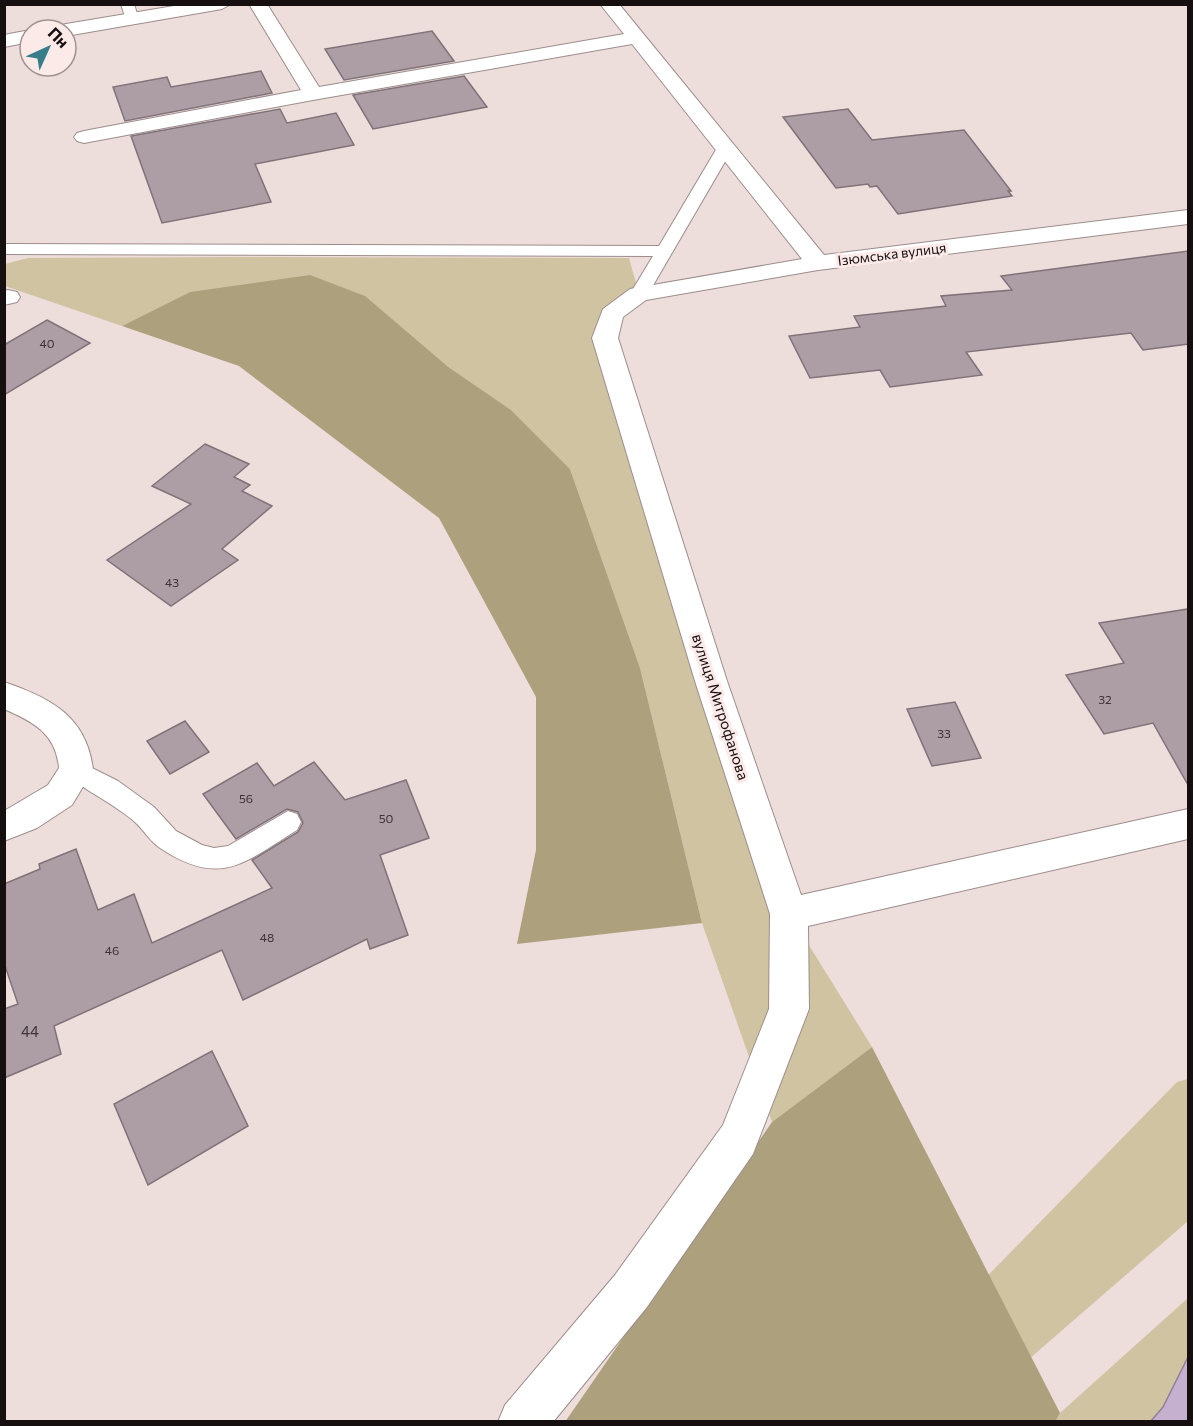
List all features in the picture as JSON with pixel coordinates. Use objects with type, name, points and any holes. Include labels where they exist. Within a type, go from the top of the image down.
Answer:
[{"type":"street","points":[[78,27],[129,12],[222,4]]},
{"type":"street","points":[[258,4],[313,94]]},
{"type":"street","name":"Ізюмська вулиця","points":[[609,4],[818,262],[1188,217]]},
{"type":"street","points":[[84,137],[313,94],[635,38]]},
{"type":"street","name":"вулиця Митрофанова","points":[[522,1422],[631,1291],[738,1139],[789,1009],[789,914],[711,681],[605,338],[612,314],[639,294],[818,262]]},
{"type":"street","points":[[4,695],[26,703],[54,722],[72,745],[76,770],[60,795],[25,818],[4,826]]},
{"type":"street","points":[[789,914],[1188,824]]},
{"type":"lane","points":[[639,294],[725,148]]},
{"type":"lane","points":[[4,249],[665,251]]},
{"type":"lane","points":[[76,770],[109,788],[145,815],[167,839],[197,855],[214,859],[233,856],[288,822]]},
{"type":"shaded area","points":[[28,258],[629,258],[639,294],[605,338],[789,913],[872,1047],[772,1122],[702,923],[640,668],[570,469],[511,410],[447,366],[190,292],[122,326],[5,286],[5,264]]},
{"type":"shaded area","points":[[310,275],[365,296],[447,366],[511,410],[570,469],[640,668],[702,923],[517,944],[536,850],[536,697],[439,518],[239,366],[122,326],[190,292]]},
{"type":"shaded area","points":[[872,1047],[1060,1413],[1055,1422],[565,1422],[772,1122]]},
{"type":"shaded area","points":[[1188,1079],[1188,1221],[1021,1366],[881,1422],[962,1302],[1177,1082]]},
{"type":"shaded area","points":[[1188,1298],[1188,1357],[1163,1407],[1151,1421],[1055,1422],[1060,1413]]},
{"type":"shaded area","points":[[1188,1357],[1188,1421],[1151,1421],[1163,1407]]},
{"type":"building","points":[[432,31],[454,61],[344,80],[325,49]]},
{"type":"building","points":[[261,71],[272,93],[125,121],[113,87],[167,77],[171,87]]},
{"type":"building","points":[[464,76],[487,107],[373,129],[353,95]]},
{"type":"building","points":[[280,109],[287,123],[336,113],[354,145],[255,164],[271,202],[162,223],[131,136]]},
{"type":"building","points":[[848,109],[872,140],[964,130],[1011,191],[1008,191],[1012,196],[898,214],[877,186],[870,187],[868,184],[836,188],[783,117]]},
{"type":"building","points":[[1188,251],[1188,344],[1143,350],[1131,333],[966,352],[982,375],[890,387],[880,370],[810,378],[789,336],[860,327],[854,316],[946,306],[941,296],[1012,290],[1001,276]]},
{"type":"building","points":[[47,320],[90,343],[4,395],[4,345]]},
{"type":"building","points":[[205,444],[249,464],[234,477],[250,485],[242,491],[272,506],[222,549],[238,560],[171,606],[107,560],[191,504],[152,486]]},
{"type":"building","points":[[1188,609],[1188,785],[1153,723],[1104,734],[1066,675],[1124,663],[1099,623]]},
{"type":"building","points":[[955,702],[981,758],[932,766],[907,709]]},
{"type":"building","points":[[185,721],[209,752],[170,774],[147,741]]},
{"type":"building","points":[[314,762],[345,800],[406,780],[429,838],[380,855],[408,935],[370,949],[367,939],[243,1000],[222,950],[54,1026],[61,1054],[4,1078],[4,1009],[18,1004],[4,963],[4,884],[40,869],[39,864],[76,849],[98,910],[134,894],[152,943],[272,888],[252,860],[298,832],[303,823],[298,812],[287,809],[236,839],[203,794],[257,763],[274,786]]},
{"type":"building","points":[[212,1051],[248,1126],[148,1185],[114,1104]]}]
